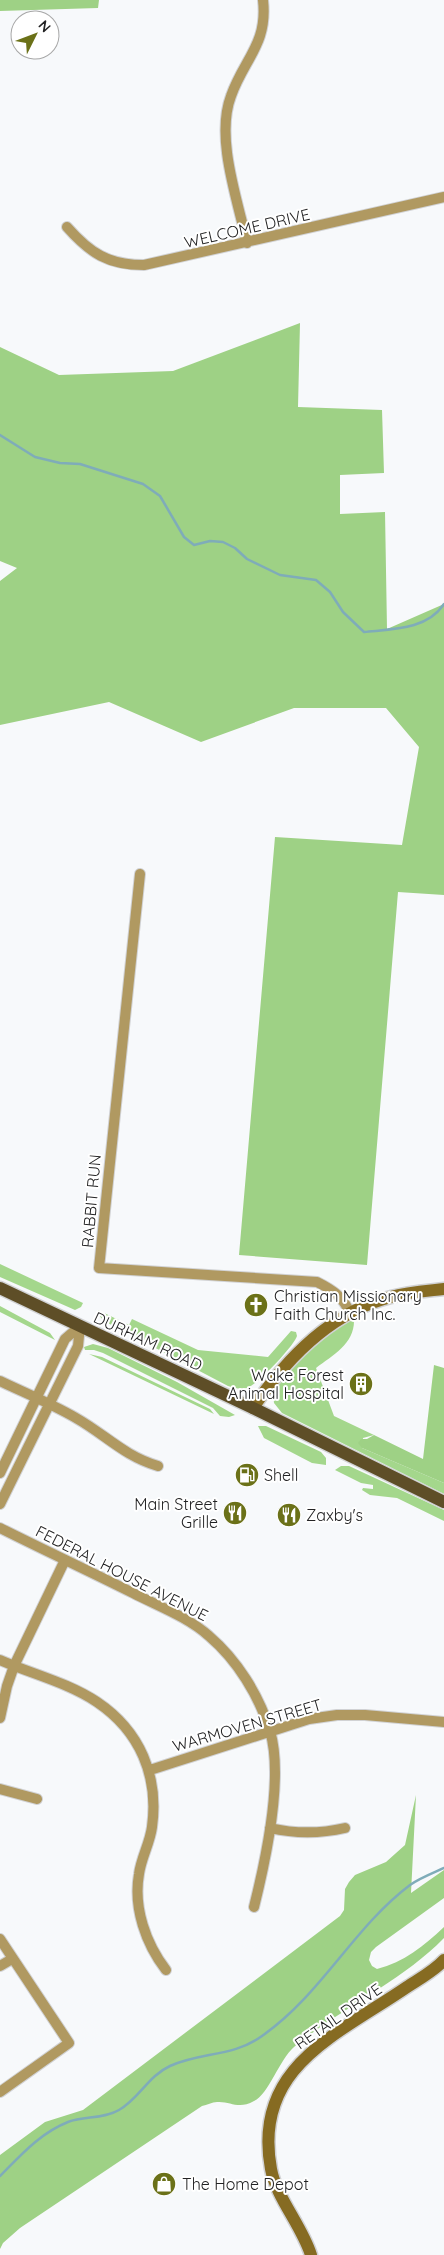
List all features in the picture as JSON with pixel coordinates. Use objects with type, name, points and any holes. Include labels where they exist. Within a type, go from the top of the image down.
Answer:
[{"type":"main road","name":"DURHAM ROAD","points":[[0,1288],[253,1408],[444,1502]]},
{"type":"street","points":[[247,243],[227,151],[224,128],[230,97],[260,42],[264,12],[263,0]]},
{"type":"street","name":"WELCOME DRIVE","points":[[67,227],[82,245],[101,257],[133,265],[153,264],[444,198]]},
{"type":"street","name":"RABBIT RUN","points":[[140,874],[100,1268],[317,1282],[333,1289],[344,1300],[350,1313]]},
{"type":"street","points":[[253,1408],[269,1384],[293,1357],[329,1326],[350,1313],[390,1297],[444,1289]]},
{"type":"street","points":[[0,1473],[65,1339],[80,1326]]},
{"type":"street","points":[[0,1504],[78,1346],[80,1326]]},
{"type":"street","points":[[0,1381],[49,1404],[103,1435],[128,1455],[158,1466]]},
{"type":"street","name":"FEDERAL HOUSE AVENUE","points":[[0,1528],[179,1616],[208,1635],[234,1661],[257,1698],[270,1731],[274,1756],[275,1784],[270,1828],[254,1907]]},
{"type":"street","points":[[0,1718],[14,1666],[65,1560]]},
{"type":"street","points":[[0,1660],[87,1696],[110,1712],[134,1738],[150,1770],[154,1798],[152,1828],[138,1874],[138,1892],[146,1936],[156,1956],[166,1970]]},
{"type":"street","name":"WARMOVEN STREET","points":[[150,1770],[270,1731],[309,1720],[338,1715],[365,1715],[444,1722]]},
{"type":"street","points":[[0,1789],[37,1799]]},
{"type":"street","points":[[270,1828],[290,1833],[321,1833],[345,1828]]},
{"type":"street","points":[[0,1939],[12,1960],[69,2043],[0,2092]]},
{"type":"street","points":[[0,1966],[12,1960]]},
{"type":"street","name":"RETAIL DRIVE","points":[[311,2255],[307,2241],[278,2188],[271,2170],[268,2136],[272,2111],[280,2088],[293,2070],[313,2050],[444,1960]]},
{"type":"green space","points":[[0,0],[99,0],[98,8],[0,11]]},
{"type":"green space","points":[[300,323],[298,407],[382,410],[384,473],[340,475],[340,514],[385,512],[387,629],[444,604],[444,895],[398,892],[367,1265],[239,1255],[275,837],[402,845],[419,747],[386,708],[294,708],[201,742],[109,702],[0,725],[0,581],[17,568],[0,561],[0,347],[59,375],[173,371]]},
{"type":"green space","points":[[0,1264],[83,1303],[81,1307],[75,1310],[0,1277]]},
{"type":"green space","points":[[0,1306],[50,1333],[55,1340],[0,1312]]},
{"type":"green space","points":[[98,1310],[129,1325],[132,1319],[198,1350],[268,1357],[291,1331],[296,1332],[297,1336],[282,1356],[259,1380],[242,1389],[228,1386],[104,1321],[98,1314]]},
{"type":"green space","points":[[350,1320],[354,1321],[353,1329],[346,1343],[316,1368],[334,1416],[374,1435],[363,1438],[362,1448],[444,1483],[444,1494],[282,1413],[274,1403],[275,1392],[281,1380],[291,1368],[316,1344]]},
{"type":"green space","points":[[93,1344],[108,1348],[177,1382],[235,1415],[229,1417],[220,1416],[213,1408],[103,1353],[85,1350],[84,1347]]},
{"type":"green space","points":[[89,1354],[102,1357],[210,1409],[214,1414]]},
{"type":"green space","points":[[434,1365],[444,1368],[444,1483],[362,1448],[358,1443],[361,1439],[367,1439],[374,1435],[423,1459]]},
{"type":"green space","points":[[258,1426],[266,1426],[321,1452],[326,1458],[326,1465],[312,1463],[264,1438]]},
{"type":"green space","points":[[341,1466],[349,1466],[444,1510],[444,1521],[397,1498],[370,1495],[362,1490],[363,1488],[373,1489],[373,1485],[361,1483],[335,1470]]},
{"type":"green space","points":[[416,1795],[411,1893],[444,1870],[444,1898],[376,1947],[371,1952],[369,1960],[372,1966],[377,1969],[387,1966],[405,1958],[429,1941],[444,1927],[444,1938],[427,1954],[390,1982],[331,2020],[294,2047],[264,2091],[254,2101],[243,2105],[213,2102],[202,2106],[20,2228],[3,2243],[0,2249],[0,2155],[45,2122],[83,2110],[340,1916],[344,1910],[345,1889],[355,1875],[386,1862],[405,1845]]},
{"type":"waterway","points":[[0,435],[35,457],[60,463],[80,464],[143,484],[160,496],[184,537],[194,545],[210,541],[223,542],[235,548],[247,559],[280,575],[316,580],[330,592],[343,612],[364,632],[408,627],[428,619],[437,613],[444,604]]},
{"type":"waterway","points":[[0,2176],[48,2132],[68,2122],[107,2115],[119,2110],[132,2100],[162,2070],[193,2058],[240,2048],[262,2036],[302,2001],[371,1921],[390,1902],[414,1882],[444,1868]]},
{"type":"place","name":"Christian Missionary Faith Church Inc.","points":[[256,1305]]},
{"type":"place","name":"Wake Forest Animal Hospital","points":[[361,1384]]},
{"type":"place","name":"Shell","points":[[247,1475]]},
{"type":"place","name":"Main Street Grille","points":[[235,1513]]},
{"type":"place","name":"Zaxby's","points":[[289,1515]]},
{"type":"place","name":"The Home Depot","points":[[164,2184]]}]
